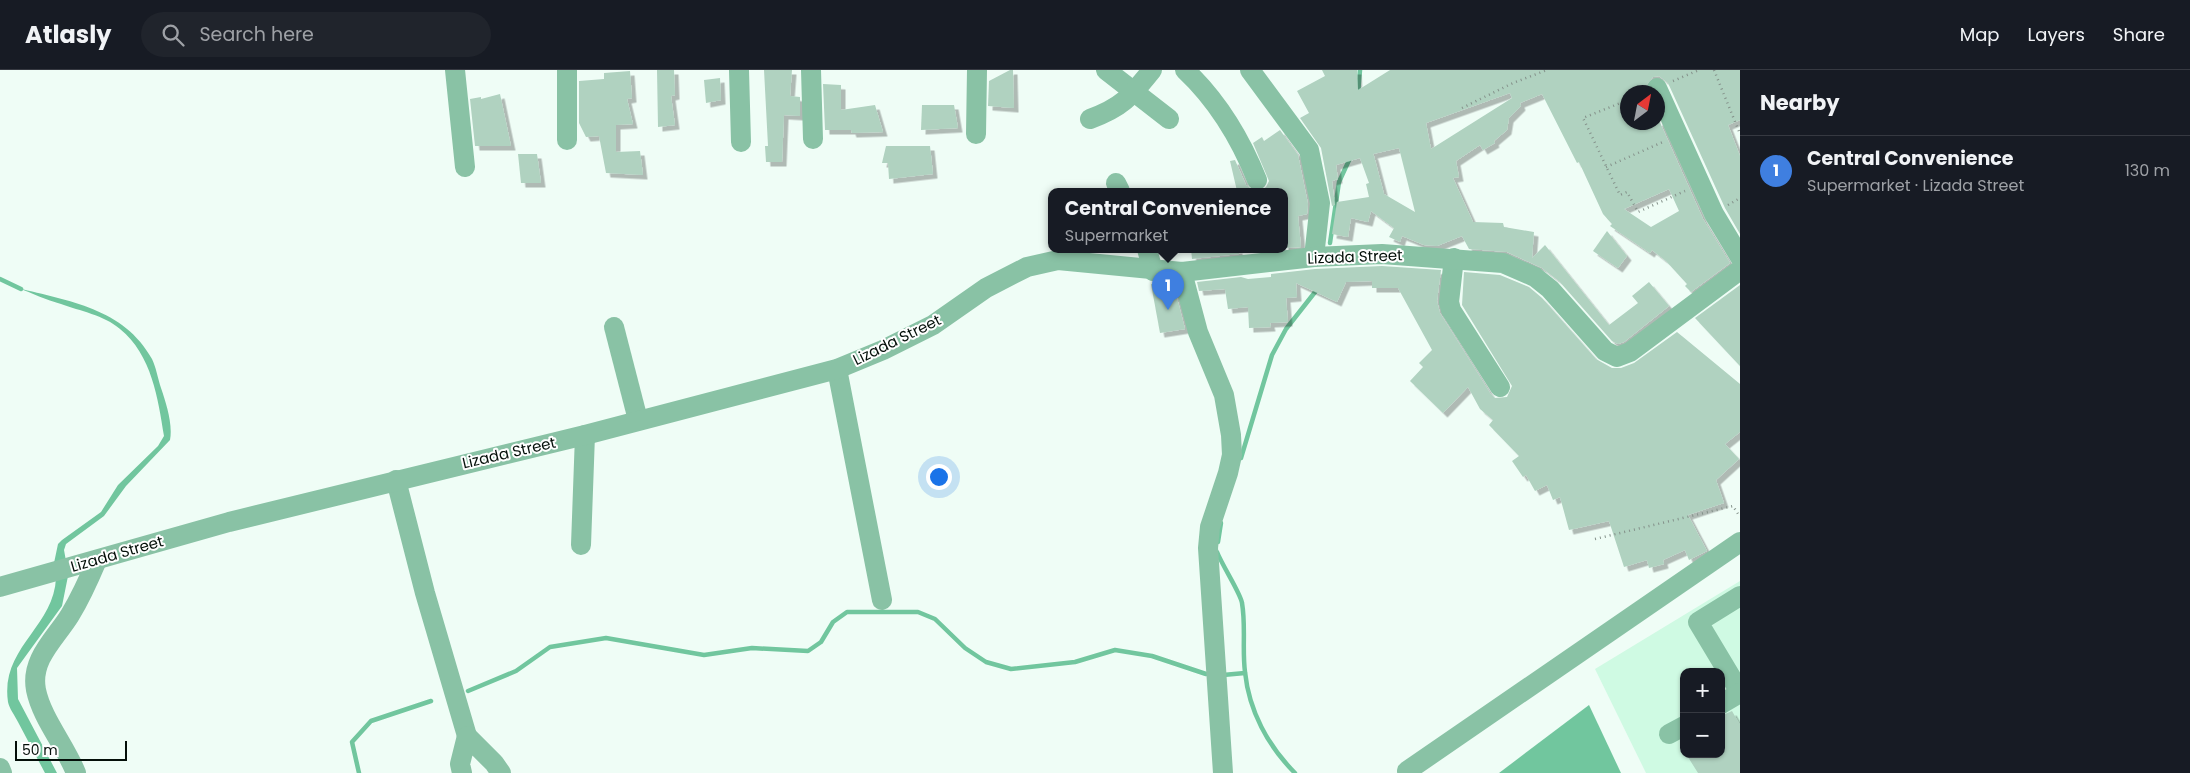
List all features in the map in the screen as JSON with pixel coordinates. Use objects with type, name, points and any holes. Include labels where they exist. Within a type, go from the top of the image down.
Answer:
[{"type":"street","points":[[455,70],[465,167]]},
{"type":"street","points":[[567,70],[567,140]]},
{"type":"street","points":[[739,70],[741,142]]},
{"type":"street","points":[[811,70],[813,139]]},
{"type":"street","points":[[976,134],[977,70]]},
{"type":"street","points":[[1106,70],[1135,91],[1169,120]]},
{"type":"street","points":[[1090,119],[1108,113],[1124,103],[1152,70]]},
{"type":"street","points":[[1185,70],[1203,87],[1226,122],[1250,162],[1257,180]]},
{"type":"street","points":[[1250,70],[1309,150],[1320,203],[1314,257]]},
{"type":"street","points":[[1665,106],[1714,214],[1740,257]]},
{"type":"street","points":[[1148,253],[1153,271]]},
{"type":"street","name":"Lizada Street","points":[[0,586],[229,522],[585,435],[837,369],[883,350],[933,325],[986,288],[1027,267],[1058,260],[1153,271],[1182,272],[1314,257],[1382,254],[1503,263],[1536,277],[1566,305],[1605,351],[1617,357],[1630,352],[1740,270]]},
{"type":"street","points":[[1454,258],[1451,310],[1500,387]]},
{"type":"street","points":[[1182,272],[1198,332],[1224,395],[1231,435],[1232,455],[1210,527],[1208,548],[1223,773]]},
{"type":"street","points":[[614,327],[638,420]]},
{"type":"street","points":[[837,369],[882,600]]},
{"type":"street","points":[[581,546],[585,435]]},
{"type":"street","points":[[396,480],[425,593],[468,736],[501,773]]},
{"type":"street","points":[[1407,771],[1740,542]]},
{"type":"street","points":[[76,773],[40,702],[36,689],[35,674],[39,660],[76,605],[97,560]]},
{"type":"street","points":[[1725,702],[1740,693],[1698,622],[1740,596]]},
{"type":"street","points":[[462,773],[460,764],[468,736]]},
{"type":"street","points":[[0,768],[2,773]]},
{"type":"path","points":[[1462,108],[1513,83],[1547,70]]},
{"type":"path","points":[[1714,70],[1740,134]]},
{"type":"path","points":[[1620,103],[1583,118],[1620,195],[1627,192],[1638,212],[1700,184]]},
{"type":"path","points":[[1606,167],[1678,136]]},
{"type":"path","points":[[1595,539],[1733,506],[1740,517]]},
{"type":"shaded area","points":[[18,288],[56,297],[93,309],[126,328],[140,342],[152,359],[170,420],[170,440],[126,486],[104,516],[66,544],[64,550],[66,561],[54,563],[58,544],[101,512],[118,485],[158,446],[164,436],[152,378],[140,351],[131,340],[107,320]]},
{"type":"shaded area","points":[[68,576],[62,606],[17,668],[18,699],[57,773],[45,773],[10,707],[8,702],[8,683],[12,667],[19,652],[47,610],[53,595],[56,578]]},
{"type":"shaded area","points":[[1740,581],[1740,773],[1646,773],[1595,669]]},
{"type":"shaded area","points":[[1589,705],[1621,773],[1499,773]]},
{"type":"building","points":[[657,70],[674,70],[675,95],[671,96],[675,125],[658,127]]},
{"type":"building","points":[[764,70],[792,70],[790,96],[800,97],[800,116],[784,115],[782,162],[766,162],[765,146],[768,146]]},
{"type":"building","points":[[1013,70],[1014,108],[988,106],[989,81]]},
{"type":"building","points":[[1322,70],[1357,70],[1358,90],[1390,70],[1740,70],[1740,120],[1728,125],[1740,156],[1740,234],[1725,208],[1668,83],[1659,76],[1653,77],[1647,85],[1620,85],[1620,130],[1663,130],[1703,219],[1730,263],[1691,292],[1685,286],[1687,284],[1666,261],[1652,250],[1650,253],[1610,226],[1612,224],[1603,214],[1579,162],[1577,163],[1542,94],[1520,103],[1521,106],[1509,118],[1507,130],[1494,141],[1495,143],[1483,150],[1480,145],[1456,161],[1459,177],[1453,178],[1473,222],[1503,223],[1504,227],[1534,232],[1532,258],[1545,245],[1609,325],[1638,303],[1632,296],[1649,282],[1669,306],[1624,342],[1618,344],[1612,341],[1559,281],[1542,268],[1507,252],[1469,249],[1462,236],[1437,246],[1424,245],[1402,236],[1400,242],[1389,237],[1394,228],[1371,211],[1368,222],[1351,218],[1348,237],[1332,234],[1337,202],[1369,197],[1366,184],[1369,183],[1360,158],[1336,165],[1338,179],[1332,181],[1335,205],[1332,206],[1321,148],[1300,118],[1309,113],[1297,91],[1325,76]],"holes":[[[1510,93],[1512,98],[1431,149],[1426,123]],[[1399,148],[1415,212],[1384,194],[1373,154]],[[1669,189],[1679,211],[1651,227],[1624,209]]]},
{"type":"building","points":[[630,71],[632,98],[627,99],[633,124],[616,125],[616,152],[640,151],[643,175],[606,173],[599,136],[586,137],[579,123],[579,81],[604,79],[604,73]]},
{"type":"building","points":[[720,78],[721,100],[706,103],[704,80]]},
{"type":"building","points":[[823,84],[841,85],[841,110],[875,105],[883,132],[852,133],[851,130],[825,130]]},
{"type":"building","points":[[500,94],[511,146],[475,146],[470,99],[481,97],[481,99]]},
{"type":"building","points":[[922,105],[954,105],[958,128],[921,130]]},
{"type":"building","points":[[1280,130],[1298,155],[1308,204],[1307,214],[1298,216],[1301,247],[1288,248],[1288,188],[1264,188],[1269,181],[1253,143],[1262,137],[1264,141]]},
{"type":"building","points":[[886,146],[930,146],[933,174],[889,179],[888,163],[882,163]]},
{"type":"building","points":[[518,154],[537,154],[541,183],[521,183]]},
{"type":"building","points":[[1235,160],[1246,185],[1250,188],[1236,188],[1230,161]]},
{"type":"building","points":[[1607,231],[1627,256],[1618,268],[1593,251]]},
{"type":"building","points":[[1191,253],[1239,254],[1192,259]]},
{"type":"building","points":[[1382,266],[1441,270],[1437,301],[1440,313],[1495,398],[1507,397],[1512,386],[1462,305],[1464,272],[1500,275],[1529,287],[1542,298],[1596,359],[1612,368],[1621,368],[1634,363],[1677,332],[1740,384],[1740,432],[1725,444],[1739,459],[1716,480],[1724,503],[1688,515],[1707,551],[1689,560],[1685,550],[1663,560],[1664,564],[1649,568],[1647,560],[1624,567],[1609,521],[1569,530],[1560,497],[1553,500],[1547,485],[1535,491],[1526,475],[1523,477],[1512,461],[1519,456],[1489,425],[1493,420],[1480,409],[1468,387],[1443,413],[1410,381],[1423,367],[1419,363],[1432,350],[1398,288],[1372,288],[1372,281],[1346,282],[1337,302],[1296,283],[1297,297],[1286,298],[1288,322],[1270,323],[1271,327],[1249,328],[1248,307],[1228,309],[1225,289],[1199,291],[1197,282],[1241,277],[1248,279],[1271,277],[1271,274],[1315,269]]},
{"type":"building","points":[[1151,284],[1175,290],[1185,329],[1160,333]]},
{"type":"building","points":[[1740,285],[1740,366],[1695,318]]},
{"type":"building","points":[[1732,711],[1740,725],[1740,773],[1698,773],[1689,758],[1725,758],[1725,714]]},
{"type":"waterway","points":[[1358,94],[1360,70]]},
{"type":"waterway","points":[[1330,243],[1339,182],[1350,158]]},
{"type":"waterway","points":[[0,279],[21,289]]},
{"type":"waterway","points":[[1241,458],[1272,355],[1286,329],[1319,287]]},
{"type":"waterway","points":[[1218,542],[1221,523]]},
{"type":"waterway","points":[[1217,552],[1242,603],[1245,672],[1255,714],[1276,751],[1295,773]]},
{"type":"waterway","points":[[468,691],[516,671],[550,647],[606,638],[704,655],[752,648],[808,651],[821,642],[833,622],[847,612],[918,612],[935,619],[965,648],[986,662],[1011,669],[1075,662],[1115,650],[1152,656],[1206,674]]},
{"type":"waterway","points":[[1223,675],[1245,673]]},
{"type":"waterway","points":[[359,773],[352,742],[371,721],[431,701]]},
{"type":"place","name":"Central Convenience","points":[[1168,310]]}]
